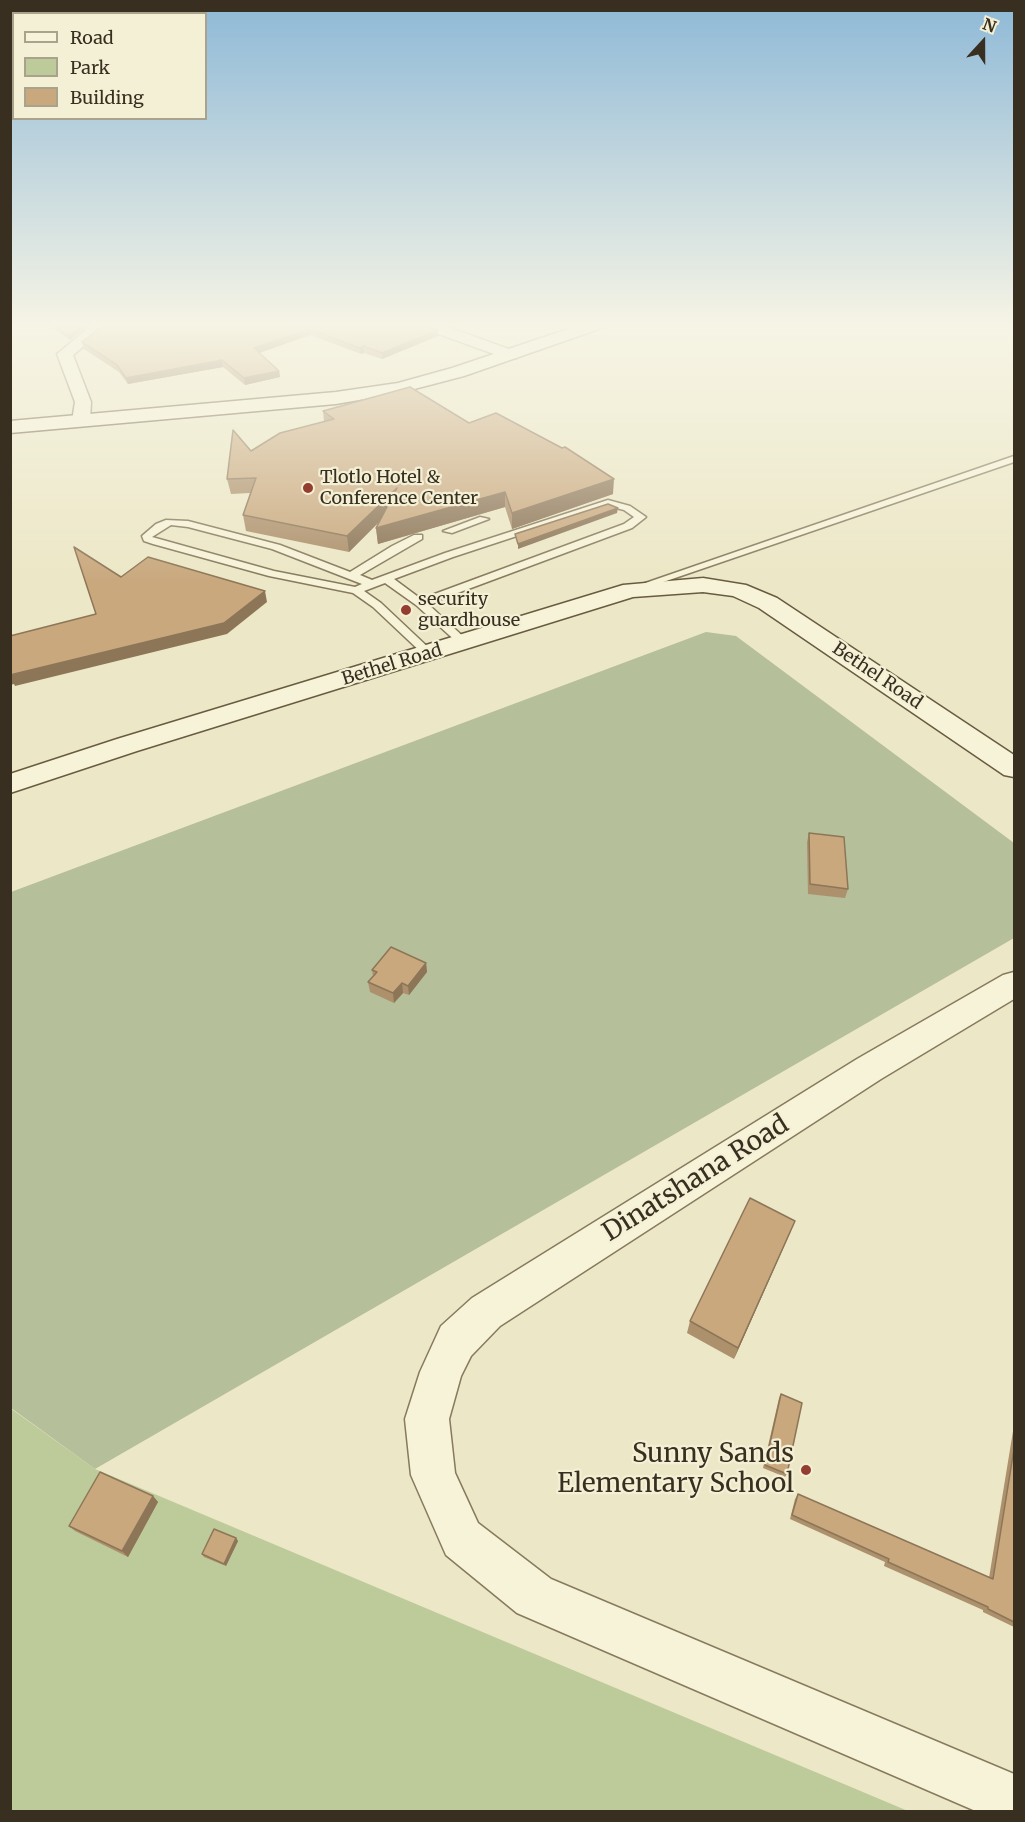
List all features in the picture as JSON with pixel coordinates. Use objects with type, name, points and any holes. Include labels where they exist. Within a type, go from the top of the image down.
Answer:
[{"type":"street","points":[[81,421],[82,411]]},
{"type":"street","points":[[10,427],[192,411]]},
{"type":"street","name":"Bethel Road","points":[[10,784],[127,745],[631,590],[703,585],[738,590],[768,603],[1014,768]]},
{"type":"street","name":"Dinatshana Road","points":[[1014,984],[869,1069],[486,1312],[456,1341],[441,1372],[427,1419],[433,1475],[462,1539],[534,1596],[1014,1800]]},
{"type":"lane","points":[[631,590],[1014,459]]},
{"type":"lane","points":[[356,590],[370,583],[608,503],[627,508],[641,517],[628,526],[420,603]]},
{"type":"lane","points":[[448,531],[483,519]]},
{"type":"lane","points":[[370,583],[276,547],[188,524],[170,522],[147,536],[148,539],[157,542],[273,574],[356,590],[377,605],[428,653]]},
{"type":"lane","points":[[351,576],[418,537]]},
{"type":"lane","points":[[386,579],[420,603],[464,643]]},
{"type":"green space","points":[[706,632],[736,636],[1014,843],[1014,938],[95,1469],[11,1408],[11,892]]},
{"type":"green space","points":[[10,1408],[95,1469],[908,1811],[11,1811]]},
{"type":"building","points":[[323,411],[449,411],[469,423],[496,413],[562,448],[565,447],[614,479],[512,513],[505,492],[376,528],[397,488],[347,536],[243,515],[256,478],[227,479],[233,430],[251,451],[280,433],[334,419]]},
{"type":"building","points":[[608,504],[618,508],[518,544],[515,534]]},
{"type":"building","points":[[74,547],[121,577],[148,557],[265,591],[224,623],[10,675],[10,636],[96,614]]},
{"type":"building","points":[[809,833],[844,837],[848,889],[810,884]]},
{"type":"building","points":[[391,947],[426,963],[408,986],[402,983],[393,993],[368,982],[377,972],[372,970]]},
{"type":"building","points":[[750,1198],[795,1221],[738,1348],[690,1321]]},
{"type":"building","points":[[781,1394],[802,1403],[787,1474],[765,1465]]},
{"type":"building","points":[[1014,1449],[1014,1622],[988,1607],[888,1562],[889,1559],[792,1515],[798,1494],[993,1579]]},
{"type":"building","points":[[100,1472],[153,1496],[122,1551],[69,1526]]},
{"type":"building","points":[[214,1529],[236,1538],[224,1564],[202,1554]]},
{"type":"place","name":"Tlotlo Hotel & Conference Center","points":[[308,488]]},
{"type":"place","name":"security guardhouse","points":[[406,610]]},
{"type":"place","name":"Sunny Sands Elementary School","points":[[806,1470]]}]
